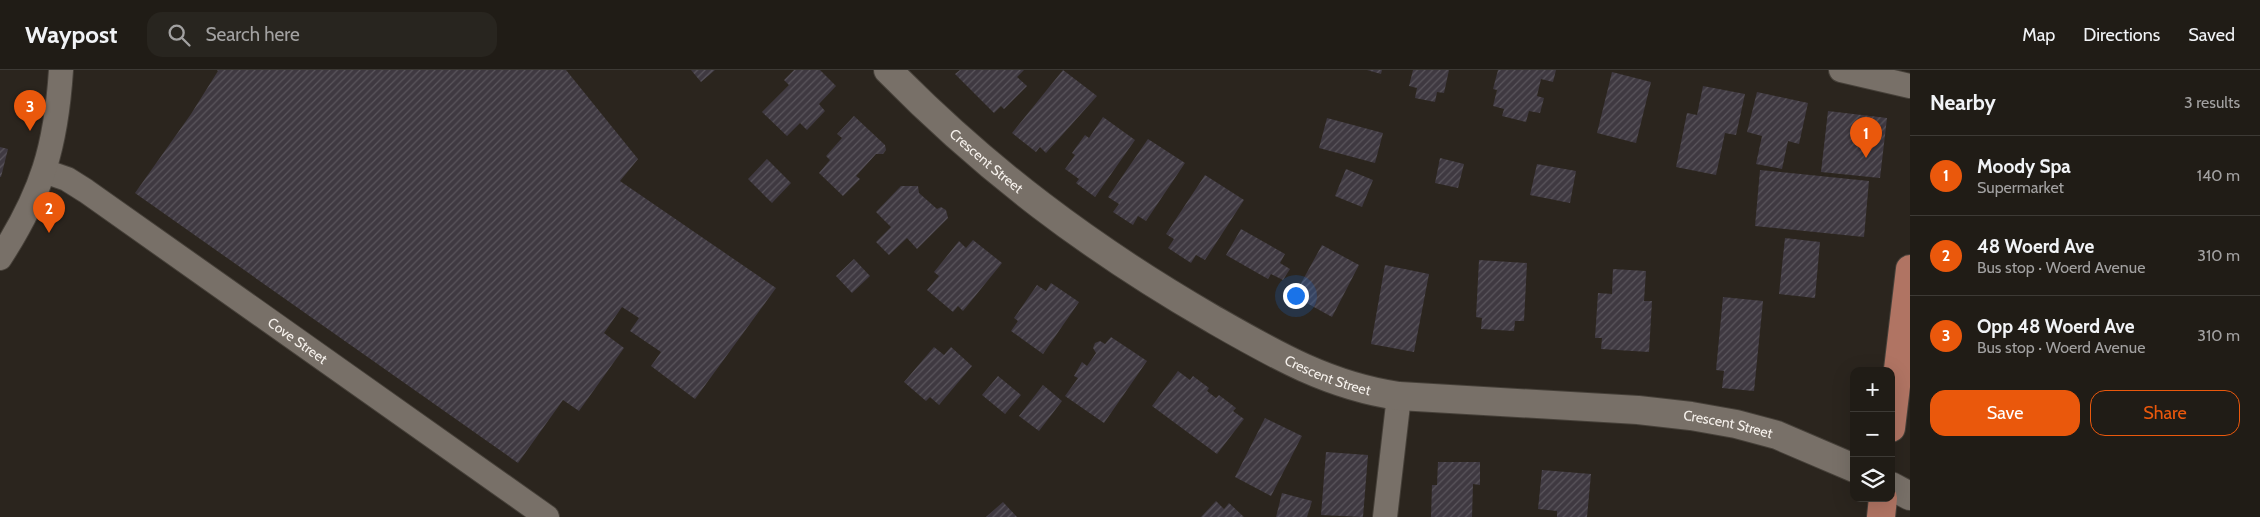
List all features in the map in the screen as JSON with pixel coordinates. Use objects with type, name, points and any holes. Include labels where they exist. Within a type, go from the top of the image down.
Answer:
[{"type":"main road","points":[[1893,412],[1910,269]]},
{"type":"main road","points":[[1881,517],[1883,502]]},
{"type":"street","points":[[0,258],[30,208],[44,171],[57,117],[61,70]]},
{"type":"street","name":"Crescent Street","points":[[888,70],[991,167],[1125,267],[1220,323],[1309,370],[1345,385],[1399,396],[1638,410],[1691,416],[1736,424],[1777,435],[1850,466]]},
{"type":"street","points":[[1841,70],[1910,86]]},
{"type":"street","name":"Cove Street","points":[[44,171],[67,179],[86,191],[547,517]]},
{"type":"street","points":[[1385,517],[1399,396]]},
{"type":"street","points":[[1895,488],[1910,496]]},
{"type":"building","points":[[217,70],[566,70],[638,159],[620,181],[776,288],[695,399],[651,366],[661,352],[630,331],[639,318],[622,307],[604,333],[624,348],[579,411],[563,400],[518,463],[135,193],[191,114]]},
{"type":"building","points":[[691,70],[715,70],[701,82]]},
{"type":"building","points":[[794,70],[820,70],[836,86],[819,104],[825,111],[807,130],[800,123],[787,136],[762,112],[789,85],[784,80]]},
{"type":"building","points":[[960,70],[1024,70],[1017,77],[1027,86],[1004,109],[1001,106],[994,113],[955,74]]},
{"type":"building","points":[[1063,70],[1097,96],[1046,153],[1040,147],[1036,152],[1012,133]]},
{"type":"building","points":[[1367,70],[1382,70],[1381,74]]},
{"type":"building","points":[[1413,70],[1449,70],[1444,93],[1437,92],[1435,102],[1415,98],[1417,88],[1409,86]]},
{"type":"building","points":[[1498,70],[1556,70],[1553,82],[1541,79],[1537,96],[1544,98],[1540,113],[1529,111],[1526,122],[1502,116],[1504,109],[1493,106],[1497,90],[1493,89]]},
{"type":"building","points":[[1612,72],[1651,82],[1636,143],[1597,133]]},
{"type":"building","points":[[1703,86],[1745,94],[1736,135],[1725,133],[1716,175],[1676,167],[1687,113],[1697,115]]},
{"type":"building","points":[[1757,92],[1808,103],[1799,144],[1788,141],[1782,169],[1756,164],[1762,136],[1747,132]]},
{"type":"building","points":[[1828,111],[1887,118],[1880,178],[1821,172]]},
{"type":"building","points":[[854,116],[885,145],[886,150],[883,154],[876,154],[856,176],[860,179],[843,196],[819,173],[830,160],[826,156],[842,138],[837,134]]},
{"type":"building","points":[[1103,117],[1135,140],[1095,197],[1076,183],[1079,179],[1065,169],[1075,155],[1072,153],[1085,135],[1089,138]]},
{"type":"building","points":[[1327,118],[1383,133],[1375,163],[1319,148]]},
{"type":"building","points":[[1148,139],[1185,163],[1146,221],[1138,216],[1133,225],[1113,212],[1119,204],[1108,197]]},
{"type":"building","points":[[0,147],[8,149],[1,177],[0,177]]},
{"type":"building","points":[[1440,158],[1464,164],[1458,188],[1435,183]]},
{"type":"building","points":[[767,159],[791,183],[772,203],[748,179]]},
{"type":"building","points":[[1537,164],[1576,171],[1570,203],[1530,195]]},
{"type":"building","points":[[1346,169],[1373,180],[1362,207],[1335,196]]},
{"type":"building","points":[[1760,170],[1869,181],[1864,237],[1755,226]]},
{"type":"building","points":[[1205,175],[1244,200],[1205,260],[1196,255],[1191,263],[1168,248],[1174,239],[1166,234]]},
{"type":"building","points":[[901,186],[918,186],[919,193],[937,209],[941,207],[946,210],[948,218],[917,249],[907,238],[889,255],[876,242],[891,227],[876,212]]},
{"type":"building","points":[[1241,229],[1285,254],[1280,263],[1290,269],[1283,280],[1271,274],[1268,279],[1226,255]]},
{"type":"building","points":[[1785,238],[1820,242],[1815,298],[1779,294]]},
{"type":"building","points":[[973,240],[1002,263],[963,311],[958,306],[953,312],[927,290],[939,276],[934,272],[959,241],[966,248]]},
{"type":"building","points":[[1322,245],[1359,265],[1332,317],[1294,296]]},
{"type":"building","points":[[854,259],[870,276],[852,293],[836,276]]},
{"type":"building","points":[[1479,260],[1527,263],[1524,321],[1515,321],[1514,331],[1481,329],[1482,318],[1476,317]]},
{"type":"building","points":[[1385,265],[1429,274],[1414,352],[1371,344]]},
{"type":"building","points":[[1613,269],[1646,271],[1644,301],[1652,301],[1649,352],[1601,349],[1602,338],[1595,338],[1598,293],[1612,294]]},
{"type":"building","points":[[1051,283],[1079,302],[1043,354],[1011,331],[1018,321],[1014,318],[1037,285],[1046,291]]},
{"type":"building","points":[[1723,297],[1763,301],[1754,391],[1722,388],[1724,371],[1716,370]]},
{"type":"building","points":[[1111,337],[1147,361],[1104,423],[1065,396],[1078,378],[1074,376],[1082,362],[1087,366],[1096,353],[1093,348],[1095,343],[1100,341],[1105,344]]},
{"type":"building","points":[[934,347],[944,355],[951,347],[972,366],[939,405],[930,397],[926,401],[904,382]]},
{"type":"building","points":[[1178,371],[1190,380],[1193,376],[1209,388],[1207,391],[1216,398],[1219,395],[1236,408],[1233,411],[1244,419],[1217,454],[1152,406]]},
{"type":"building","points":[[998,376],[1021,395],[1005,414],[982,395]]},
{"type":"building","points":[[1043,385],[1062,401],[1039,431],[1019,416]]},
{"type":"building","points":[[1265,418],[1302,436],[1271,496],[1235,477]]},
{"type":"building","points":[[1326,452],[1368,455],[1363,517],[1321,515]]},
{"type":"building","points":[[1438,462],[1480,462],[1480,485],[1473,484],[1472,517],[1431,517],[1432,485],[1437,485]]},
{"type":"building","points":[[1542,470],[1591,474],[1587,517],[1557,517],[1557,511],[1538,509]]},
{"type":"building","points":[[1282,493],[1312,501],[1307,517],[1276,517]]},
{"type":"building","points":[[1216,501],[1224,509],[1229,503],[1244,517],[1201,517]]},
{"type":"building","points":[[1003,502],[1017,517],[986,517]]},
{"type":"place","name":"Opp 48 Woerd Ave","points":[[30,131]]},
{"type":"place","name":"Moody Spa","points":[[1866,158]]},
{"type":"place","name":"48 Woerd Ave","points":[[49,233]]}]
